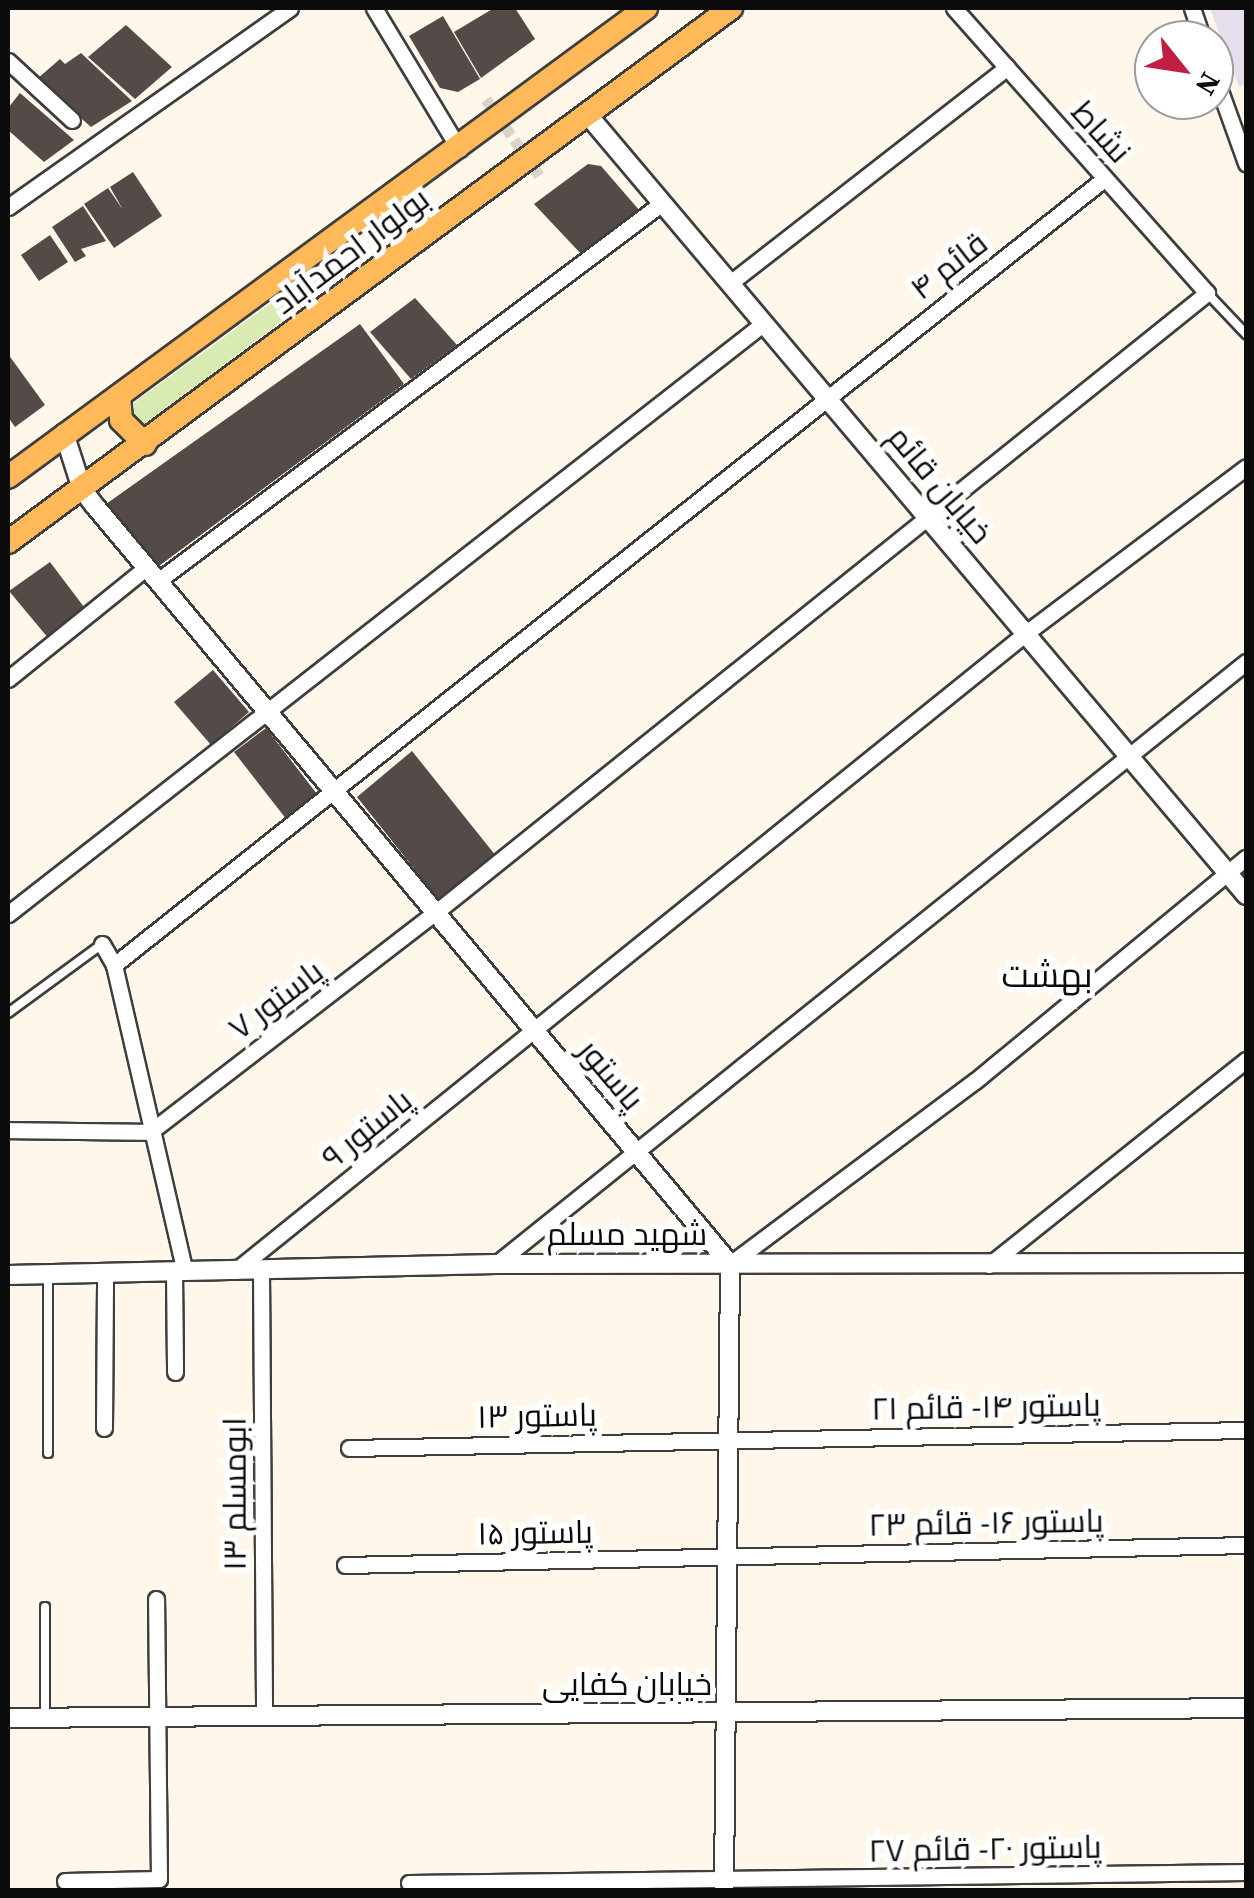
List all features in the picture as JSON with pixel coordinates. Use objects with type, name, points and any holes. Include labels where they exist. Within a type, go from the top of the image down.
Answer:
[{"type":"main road","name":"بولوار احمدآباد","points":[[10,470],[119,396],[646,8]]},
{"type":"main road","name":"بولوار احمدآباد","points":[[8,542],[731,8]]},
{"type":"main road","points":[[119,396],[121,420],[145,444]]},
{"type":"street","points":[[8,206],[94,140],[290,8]]},
{"type":"street","points":[[374,8],[459,148]]},
{"type":"street","name":"نشاط","points":[[954,8],[1207,292]]},
{"type":"street","points":[[8,61],[72,120]]},
{"type":"street","points":[[730,283],[1007,67]]},
{"type":"street","name":"خیابان قائم","points":[[587,114],[1246,895]]},
{"type":"street","points":[[1230,124],[1246,116]]},
{"type":"street","points":[[1229,120],[1246,162]]},
{"type":"street","name":"قائم ۴","points":[[114,965],[332,788],[577,599],[1105,178]]},
{"type":"street","points":[[8,679],[405,398],[662,203]]},
{"type":"street","name":"پاستور ۷","points":[[150,1132],[436,912],[925,514],[1207,292]]},
{"type":"street","points":[[8,914],[764,323]]},
{"type":"street","name":"پاستور","points":[[64,433],[82,489],[730,1264]]},
{"type":"street","name":"پاستور ۹","points":[[234,1271],[1026,634],[1246,467]]},
{"type":"street","points":[[496,1264],[1246,662]]},
{"type":"street","points":[[724,1885],[730,1264],[975,1082],[1246,858]]},
{"type":"street","points":[[102,944],[114,965],[179,1272],[175,1372]]},
{"type":"street","points":[[988,1266],[1152,1139],[1246,1060]]},
{"type":"street","points":[[8,1130],[150,1132]]},
{"type":"street","name":"شهید مسلم","points":[[8,1274],[496,1264],[1246,1263]]},
{"type":"street","name":"ابومسلم ۱۳","points":[[261,1271],[264,1716]]},
{"type":"street","points":[[104,1428],[105,1273]]},
{"type":"street","name":"پاستور ۱۴- قائم ۲۱","points":[[726,1439],[1246,1430]]},
{"type":"street","name":"پاستور ۱۳","points":[[350,1448],[726,1439]]},
{"type":"street","name":"پاستور ۱۶- قائم ۲۳","points":[[726,1556],[1246,1545]]},
{"type":"street","name":"پاستور ۱۵","points":[[344,1564],[726,1556]]},
{"type":"street","points":[[65,1881],[159,1879],[156,1598]]},
{"type":"street","name":"خیابان کفایی","points":[[8,1718],[1246,1708]]},
{"type":"street","name":"پاستور ۲۰- قائم ۲۷","points":[[409,1883],[724,1885],[1246,1872]]},
{"type":"lane","points":[[1207,292],[1246,334]]},
{"type":"lane","points":[[8,1012],[102,944]]},
{"type":"lane","points":[[48,1274],[48,1453]]},
{"type":"lane","points":[[45,1607],[46,1717]]},
{"type":"shaded area","points":[[1210,8],[1246,8],[1246,83],[1239,87],[1234,73],[1234,20],[1214,20]]},
{"type":"green space","points":[[322,266],[333,283],[138,429],[127,412],[135,402]]},
{"type":"building","points":[[494,8],[515,8],[535,39],[481,78],[454,32]]},
{"type":"building","points":[[443,16],[480,79],[458,92],[440,88],[409,36]]},
{"type":"building","points":[[126,25],[172,67],[135,99],[88,57]]},
{"type":"building","points":[[81,53],[132,101],[91,127],[37,79],[60,59],[65,64]]},
{"type":"building","points":[[20,93],[74,140],[44,162],[8,130],[8,108]]},
{"type":"building","points":[[588,164],[601,166],[640,211],[583,256],[534,204]]},
{"type":"building","points":[[133,172],[162,216],[114,248],[84,204],[108,188],[123,210],[110,187]]},
{"type":"building","points":[[83,206],[106,241],[81,249],[86,256],[75,262],[52,227]]},
{"type":"building","points":[[50,235],[68,262],[39,281],[21,255]]},
{"type":"building","points":[[415,298],[457,345],[411,379],[370,332]]},
{"type":"building","points":[[360,324],[404,384],[159,566],[106,504]]},
{"type":"building","points":[[8,354],[45,405],[15,427],[8,417]]},
{"type":"building","points":[[50,562],[87,611],[49,639],[9,591]]},
{"type":"building","points":[[213,670],[249,712],[211,745],[174,702]]},
{"type":"building","points":[[266,728],[317,794],[287,820],[234,752]]},
{"type":"building","points":[[412,751],[496,856],[439,900],[357,797]]},
{"type":"tunnel","points":[[486,99],[539,175]]},
{"type":"district","name":"بهشت","points":[[1047,975]]}]
